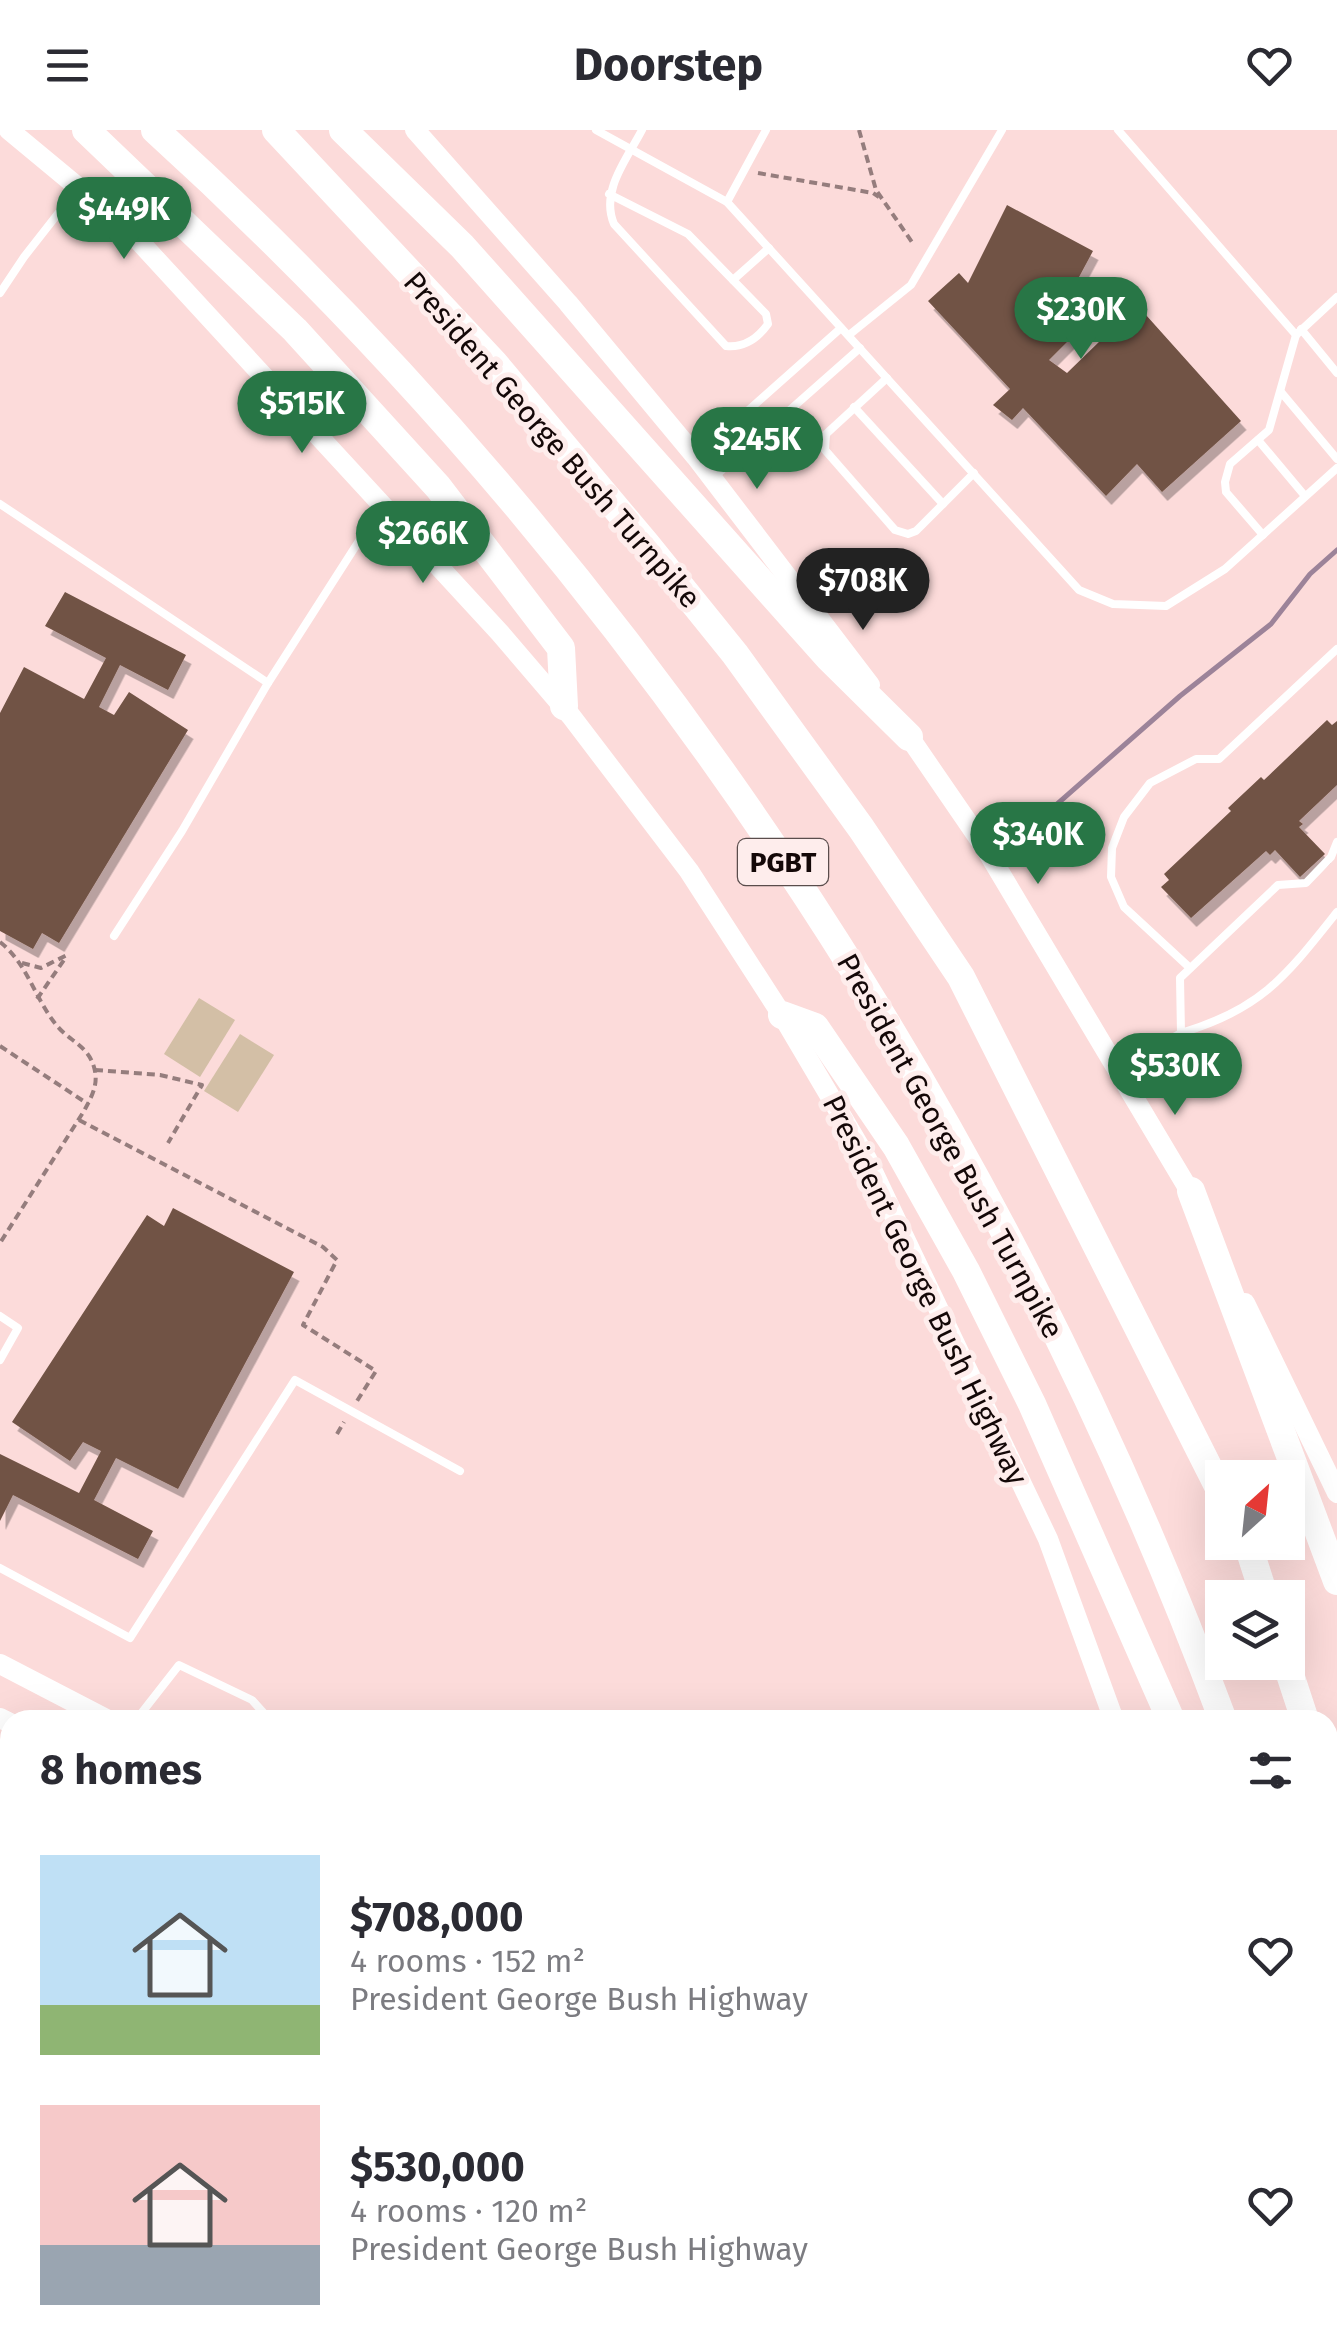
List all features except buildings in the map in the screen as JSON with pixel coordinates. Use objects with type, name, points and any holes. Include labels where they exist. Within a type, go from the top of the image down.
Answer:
[{"type":"highway","points":[[86,130],[295,330],[438,487],[561,648],[564,706]]},
{"type":"highway","name":"President George Bush Turnpike","points":[[155,130],[349,321],[481,466],[646,669],[797,882],[934,1104],[1028,1276],[1120,1468],[1219,1710]]},
{"type":"highway","name":"President George Bush Turnpike","points":[[276,130],[494,363],[634,530],[734,654],[860,828],[961,976],[1205,1460]]},
{"type":"highway","points":[[344,130],[462,246],[828,657],[909,737]]},
{"type":"highway","points":[[782,1014],[815,1027],[896,1146],[957,1256],[1032,1404],[1168,1710]]},
{"type":"highway","points":[[1191,1192],[1337,1581]]},
{"type":"highway","points":[[1292,1680],[1302,1710]]},
{"type":"main road","name":"President George Bush Highway","points":[[9,130],[126,226],[564,706],[680,858],[782,1014],[866,1159],[1048,1539],[1110,1710]]},
{"type":"main road","points":[[418,131],[696,456],[909,737],[984,846],[1191,1192],[1337,1493]]},
{"type":"main road","points":[[0,1664],[89,1710]]},
{"type":"lane","points":[[596,130],[727,202],[1079,590],[1113,604],[1166,606],[1225,569],[1337,468]]},
{"type":"lane","points":[[609,194],[688,234],[766,314],[768,324],[750,342],[735,347],[720,342],[614,224],[608,212],[609,194],[642,130]]},
{"type":"lane","points":[[727,202],[766,130]]},
{"type":"lane","points":[[849,336],[911,285],[1002,130]]},
{"type":"lane","points":[[1118,130],[1337,373]]},
{"type":"lane","points":[[0,293],[78,187]]},
{"type":"lane","points":[[733,280],[769,248]]},
{"type":"lane","points":[[1262,535],[1226,492],[1230,464],[1269,430],[1299,332],[1337,298]]},
{"type":"lane","points":[[696,456],[842,328]]},
{"type":"lane","points":[[713,478],[860,348]]},
{"type":"lane","points":[[887,378],[826,434],[825,450],[895,530],[908,534],[916,531],[974,474]]},
{"type":"lane","points":[[1281,392],[1337,458]]},
{"type":"lane","points":[[854,408],[943,504]]},
{"type":"lane","points":[[1258,440],[1305,496]]},
{"type":"lane","points":[[0,504],[268,683]]},
{"type":"lane","points":[[114,936],[382,505]]},
{"type":"lane","points":[[1190,968],[1124,907],[1112,876],[1112,848],[1124,817],[1150,782],[1196,759],[1219,758],[1337,648]]},
{"type":"lane","points":[[1181,1033],[1180,978],[1278,885],[1306,884],[1331,856],[1337,842]]},
{"type":"lane","points":[[1117,1070],[1181,1033],[1218,1022],[1261,998],[1306,952],[1337,912]]},
{"type":"lane","points":[[0,1316],[18,1328],[0,1360]]},
{"type":"lane","points":[[0,1568],[130,1638],[296,1380],[460,1472]]},
{"type":"lane","points":[[144,1710],[179,1665],[252,1700],[261,1710]]},
{"type":"path","points":[[859,130],[875,191],[914,245]]},
{"type":"path","points":[[753,172],[875,191]]},
{"type":"path","points":[[0,942],[17,960],[37,999],[60,1029],[89,1053],[95,1070],[94,1093],[88,1104],[0,1243]]},
{"type":"path","points":[[17,960],[31,968],[41,968],[67,955],[37,999]]},
{"type":"path","points":[[0,1046],[88,1104]]},
{"type":"path","points":[[95,1070],[160,1074],[202,1085],[168,1143]]},
{"type":"path","points":[[78,1120],[323,1247],[337,1260],[303,1325],[376,1371],[337,1434]]},
{"type":"shaded area","points":[[199,998],[235,1020],[200,1077],[164,1054]]},
{"type":"shaded area","points":[[240,1034],[274,1055],[238,1112],[204,1091]]},
{"type":"waterway","points":[[1015,841],[1180,696],[1271,624],[1310,574],[1337,550]]}]
